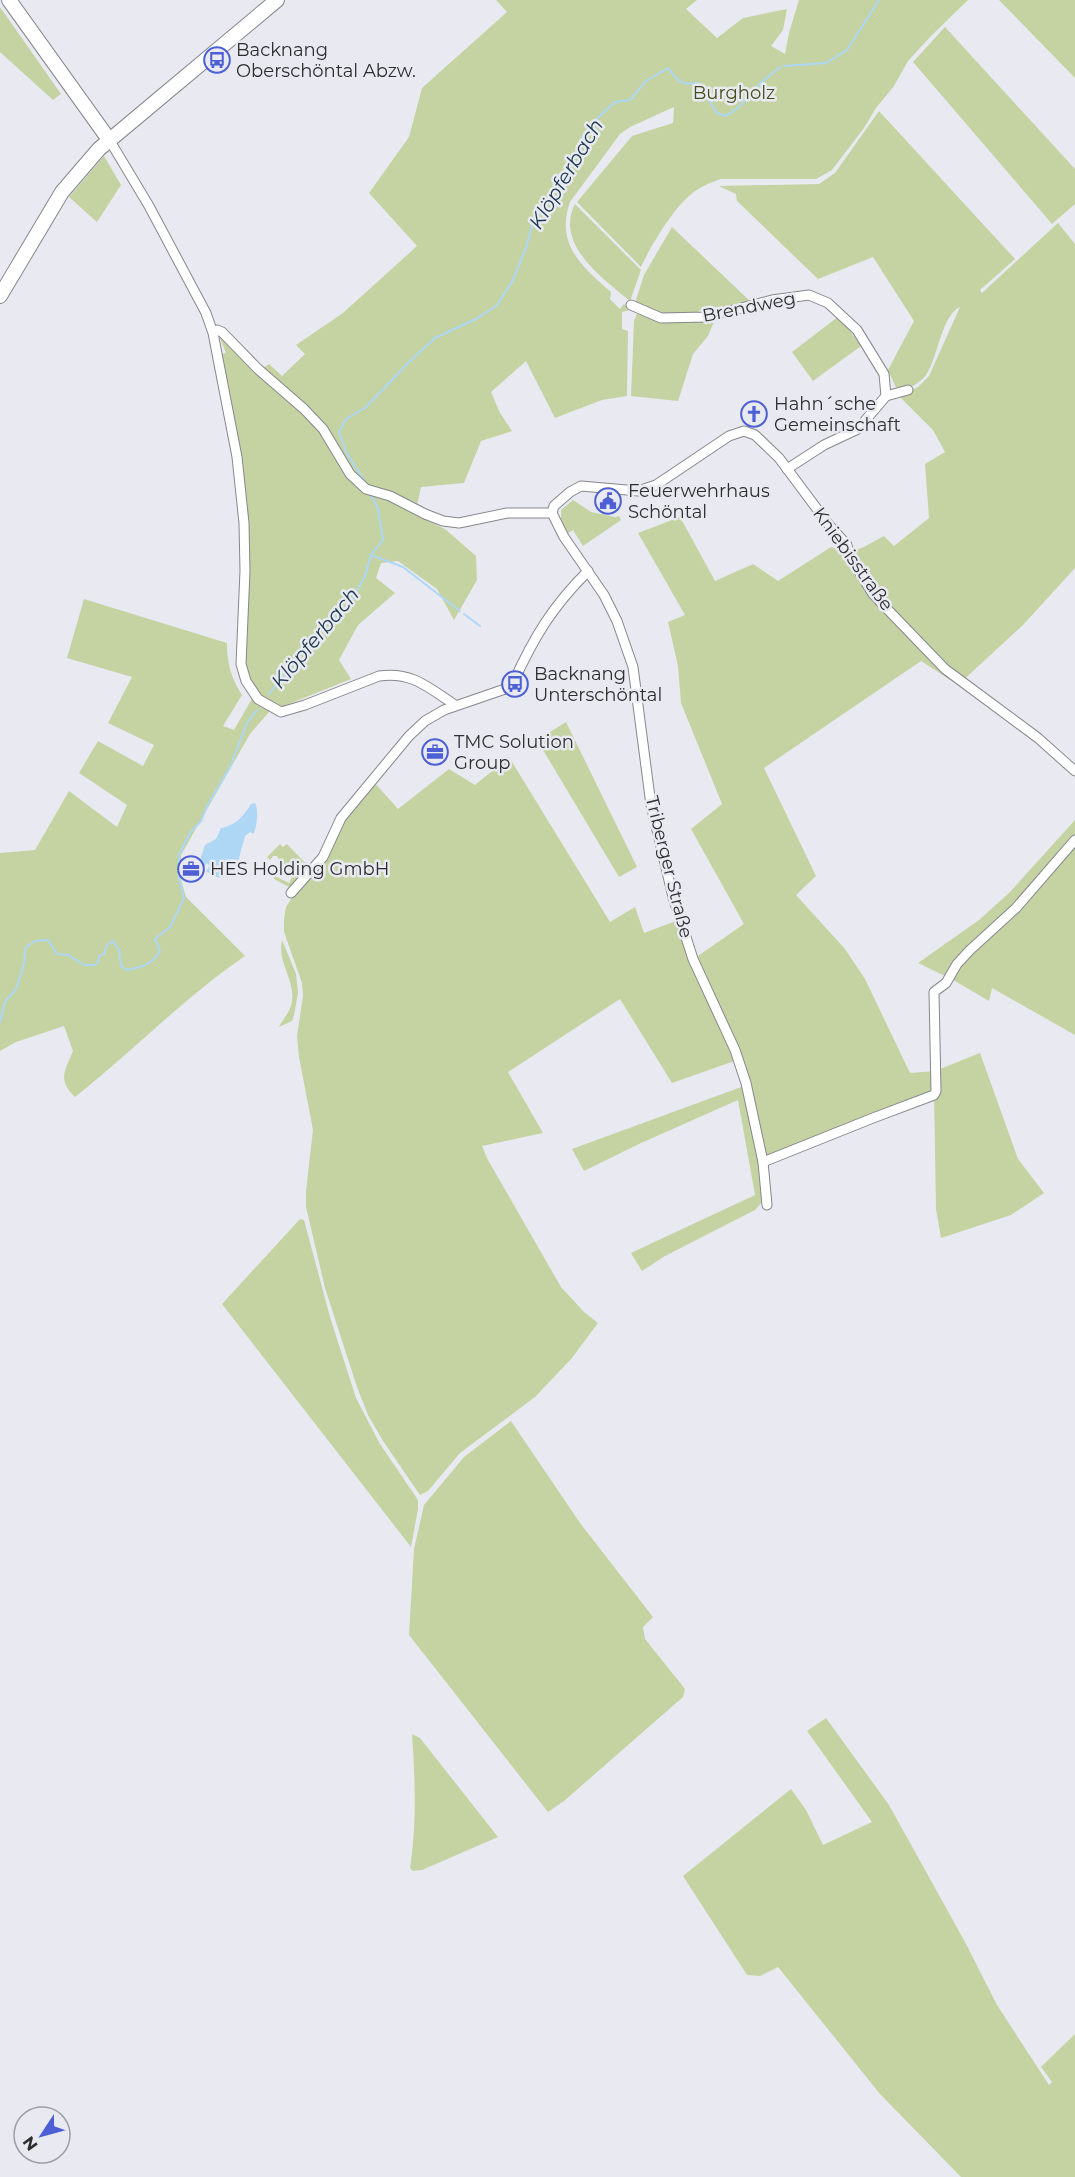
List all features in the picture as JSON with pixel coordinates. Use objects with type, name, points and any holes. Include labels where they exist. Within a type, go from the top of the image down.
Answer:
[{"type":"street","points":[[9,0],[110,141],[149,206],[206,313],[213,332],[237,457],[244,523],[245,571],[241,664],[246,681],[258,699],[281,712],[379,676],[400,675],[413,678],[455,705]]},
{"type":"street","points":[[0,296],[62,192],[99,149],[277,0]]},
{"type":"street","name":"Brendweg","points":[[631,304],[661,318],[706,317],[772,300],[809,295],[828,303],[857,330],[884,374],[886,396]]},
{"type":"street","points":[[213,332],[218,330],[222,332],[258,369],[304,409],[323,429],[350,474],[366,489],[390,496],[443,521],[459,523],[507,513],[552,513]]},
{"type":"street","points":[[788,469],[825,445],[858,429],[886,396],[908,390]]},
{"type":"street","name":"Kniebisstraße","points":[[552,513],[554,506],[581,486],[638,491],[656,484],[729,436],[744,431],[755,435],[788,469],[829,525],[847,545],[849,555],[873,594],[891,613],[945,669],[1038,738],[1075,771]]},
{"type":"street","name":"Triberger Straße","points":[[552,513],[564,537],[604,595],[617,621],[633,667],[651,805],[673,897],[693,959],[735,1050],[746,1083],[763,1162],[767,1205]]},
{"type":"street","points":[[291,893],[323,857],[341,818],[425,721],[455,705],[508,688],[513,683],[540,627],[588,571]]},
{"type":"street","points":[[763,1162],[934,1095],[936,1090],[935,990],[945,983],[957,964],[970,950],[1016,908],[1075,840]]},
{"type":"green space","name":"Burgholz","points":[[496,0],[697,0],[686,9],[717,38],[743,18],[787,9],[783,30],[771,46],[785,54],[799,0],[968,0],[908,61],[894,86],[832,170],[816,179],[721,179],[703,186],[682,203],[668,220],[641,267],[577,202],[632,136],[673,123],[674,107],[620,134],[570,202],[566,217],[566,230],[569,242],[581,264],[611,292],[610,299],[620,309],[624,304],[629,310],[622,312],[622,329],[628,331],[627,396],[602,400],[555,418],[526,361],[491,392],[500,413],[512,431],[481,441],[464,483],[421,487],[415,515],[445,529],[476,556],[477,580],[454,620],[437,589],[398,561],[381,563],[376,578],[395,593],[358,625],[339,660],[351,679],[269,712],[250,734],[181,855],[181,880],[186,897],[245,956],[180,1006],[75,1097],[64,1080],[65,1070],[73,1051],[64,1026],[16,1042],[0,1051],[0,853],[35,850],[69,791],[117,827],[127,805],[79,773],[98,741],[143,766],[154,745],[108,723],[132,677],[67,658],[84,599],[227,643],[230,670],[242,695],[223,726],[234,730],[257,690],[250,679],[245,663],[240,457],[221,354],[226,353],[220,338],[223,338],[257,372],[269,364],[282,376],[305,354],[296,345],[343,313],[417,246],[369,193],[409,137],[422,88],[507,12]]},
{"type":"green space","points":[[999,0],[1075,0],[1075,78]]},
{"type":"green space","points":[[0,7],[61,94],[53,100],[0,52]]},
{"type":"green space","points":[[945,27],[1075,169],[1075,204],[1052,224],[913,62]]},
{"type":"green space","points":[[879,111],[1015,259],[980,290],[982,293],[1058,223],[1075,244],[1075,568],[1023,625],[958,685],[921,661],[764,768],[816,876],[796,895],[845,949],[865,979],[910,1073],[935,1071],[980,1053],[1018,1159],[1044,1193],[1011,1215],[941,1238],[936,1209],[934,1094],[766,1156],[740,1059],[672,1083],[620,999],[508,1072],[543,1133],[482,1146],[561,1287],[584,1312],[598,1323],[572,1358],[535,1397],[460,1453],[428,1491],[420,1495],[368,1415],[325,1288],[306,1207],[313,1130],[297,1036],[303,996],[302,983],[284,932],[286,907],[343,819],[373,781],[398,809],[449,769],[475,785],[509,757],[610,922],[635,907],[644,933],[676,921],[688,959],[695,958],[744,924],[691,829],[722,804],[681,703],[678,666],[668,622],[685,615],[638,533],[680,517],[715,581],[753,564],[778,581],[831,547],[847,550],[859,549],[884,536],[894,546],[929,518],[925,464],[945,452],[933,430],[899,396],[918,387],[929,376],[960,307],[948,319],[926,375],[913,386],[898,392],[888,370],[914,321],[873,257],[818,279],[737,201],[736,194],[719,186],[819,184],[835,173]]},
{"type":"green space","points":[[104,156],[121,185],[97,222],[69,197]]},
{"type":"green space","points":[[575,204],[641,270],[630,301],[585,260],[576,247],[571,233],[570,219]]},
{"type":"green space","points":[[672,227],[752,303],[718,311],[716,307],[700,310],[695,316],[661,315],[635,303],[644,275]]},
{"type":"green space","points":[[637,314],[716,317],[708,336],[693,354],[678,401],[631,396],[634,321]]},
{"type":"green space","points":[[839,316],[861,346],[813,381],[792,352]]},
{"type":"green space","points":[[573,500],[591,512],[619,516],[621,520],[583,546],[573,530],[568,533],[561,521],[561,510]]},
{"type":"green space","points":[[566,722],[637,867],[619,877],[537,740]]},
{"type":"green space","points":[[1075,820],[1075,1035],[992,988],[989,1001],[918,963],[979,920],[1010,892]]},
{"type":"green space","points":[[280,844],[283,847],[287,844],[310,868],[291,888],[274,879],[273,875],[289,883],[294,873],[278,862],[277,856],[273,856],[270,860],[267,857]]},
{"type":"green space","points":[[282,940],[296,974],[298,993],[292,1021],[279,1027],[289,1012],[292,1001],[291,985],[282,956]]},
{"type":"green space","points":[[744,1086],[762,1177],[762,1202],[755,1210],[665,1256],[642,1271],[631,1253],[755,1195],[738,1100],[584,1171],[572,1149]]},
{"type":"green space","points":[[300,1219],[304,1220],[330,1317],[356,1398],[380,1444],[418,1500],[411,1547],[222,1304]]},
{"type":"green space","points":[[511,1421],[580,1523],[653,1617],[643,1627],[645,1639],[685,1689],[683,1697],[564,1801],[548,1812],[409,1635],[414,1549],[424,1505],[464,1457]]},
{"type":"green space","points":[[826,1718],[889,1805],[997,2005],[1049,2085],[1052,2082],[1041,2067],[1075,2034],[1075,2177],[961,2177],[880,2094],[778,1967],[760,1976],[747,1975],[683,1876],[791,1789],[806,1810],[823,1845],[872,1822],[807,1731]]},
{"type":"green space","points":[[412,1734],[420,1738],[498,1837],[422,1870],[413,1871],[410,1868],[415,1801]]},
{"type":"water","points":[[255,803],[256,828],[253,834],[250,832],[245,836],[236,869],[223,878],[206,871],[210,866],[207,863],[204,867],[200,860],[205,845],[216,839],[221,828],[235,823],[251,804]]},
{"type":"waterway","name":"Klöpferbach","points":[[784,66],[826,63],[847,50],[879,0]]},
{"type":"waterway","name":"Klöpferbach","points":[[365,482],[346,452],[339,432],[346,419],[365,408],[435,338],[478,318],[497,305],[512,282],[526,248],[533,222],[572,162],[581,139],[592,123],[615,102],[630,100],[646,81],[668,68],[680,82],[698,83],[717,113],[726,116],[739,107],[758,85],[780,67]]},
{"type":"waterway","name":"Klöpferbach","points":[[269,694],[320,630],[351,602],[365,576],[371,555],[383,540],[378,509],[370,493]]},
{"type":"waterway","points":[[371,555],[403,567],[460,611]]},
{"type":"waterway","points":[[464,614],[480,626]]},
{"type":"waterway","name":"Klöpferbach","points":[[0,1022],[5,1002],[16,989],[24,964],[25,948],[35,941],[48,940],[57,954],[68,955],[84,965],[95,965],[99,961],[99,956],[104,954],[107,945],[113,941],[119,950],[121,966],[127,970],[146,965],[157,956],[160,951],[155,939],[170,927],[184,898],[179,879],[179,855],[190,833],[201,821],[207,806],[230,767],[247,723],[257,710]]},
{"type":"place","name":"Backnang Oberschöntal Abzw.","points":[[217,60]]},
{"type":"place","name":"Hahn´sche Gemeinschaft","points":[[754,414]]},
{"type":"place","name":"Feuerwehrhaus Schöntal","points":[[608,501]]},
{"type":"place","name":"Backnang Unterschöntal","points":[[515,684]]},
{"type":"place","name":"TMC Solution Group","points":[[435,752]]},
{"type":"place","name":"HES Holding GmbH","points":[[191,869]]}]
